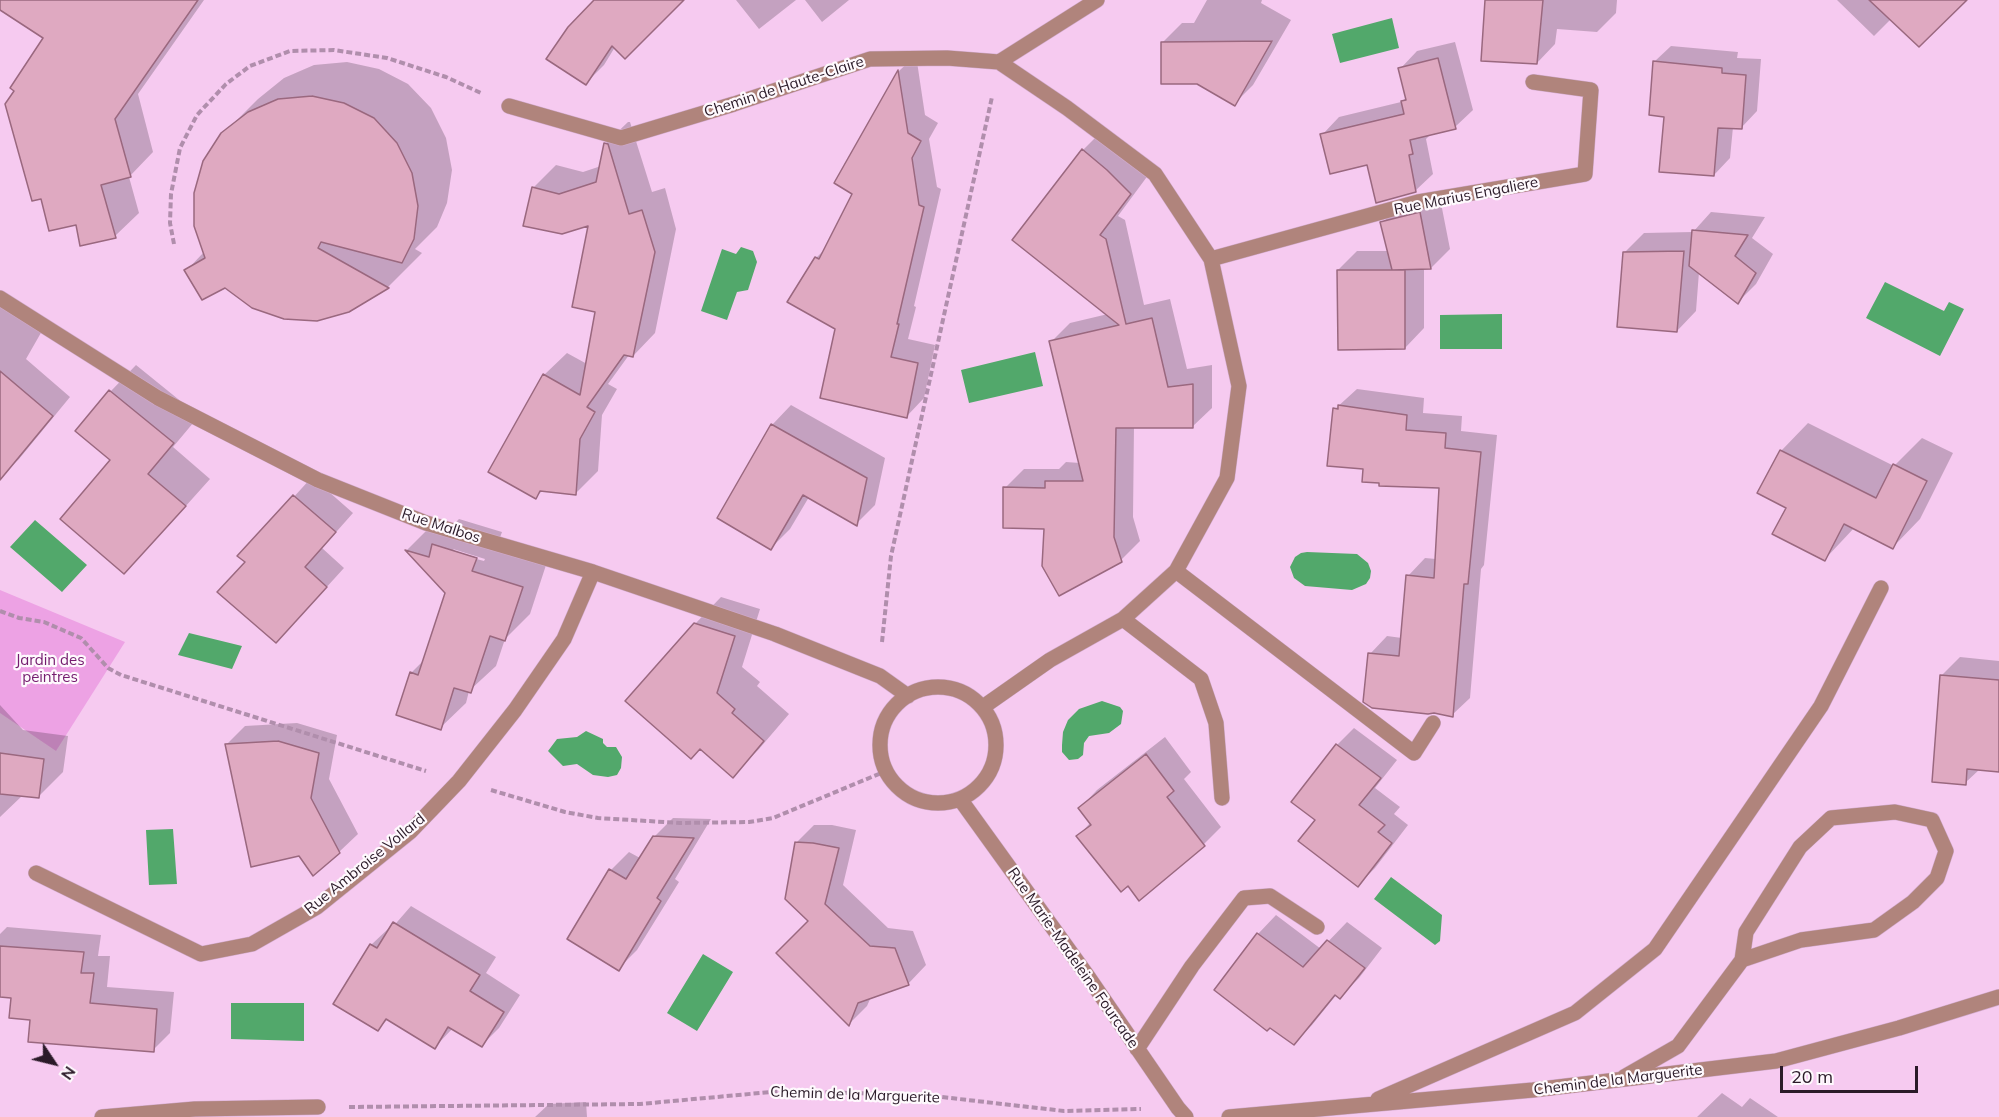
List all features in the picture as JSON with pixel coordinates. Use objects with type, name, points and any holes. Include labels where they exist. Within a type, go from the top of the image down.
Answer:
[{"type":"street","points":[[999,62],[1097,0]]},
{"type":"street","name":"Chemin de Haute-Claire","points":[[509,106],[621,138],[870,59],[947,58],[999,62],[1067,108],[1155,174],[1211,259],[1239,386],[1227,478],[1176,571],[1123,619],[1050,660],[983,707]]},
{"type":"street","name":"Rue Marius Engaliere","points":[[1211,259],[1418,202],[1585,174],[1591,90],[1533,82]]},
{"type":"street","name":"Rue Malbos","points":[[0,298],[158,398],[318,480],[426,523],[593,572],[775,634],[879,676],[908,696]]},
{"type":"street","points":[[1176,571],[1414,753],[1433,723]]},
{"type":"street","name":"Rue Ambroise Vollard","points":[[36,873],[201,954],[252,944],[317,907],[410,831],[459,781],[515,710],[564,639],[593,572]]},
{"type":"street","points":[[1365,1105],[1575,1013],[1655,949],[1821,706],[1881,588]]},
{"type":"street","points":[[1123,619],[1201,680],[1216,723],[1222,798]]},
{"type":"street","points":[[939,687],[955,689],[983,707],[992,723],[996,740],[994,758],[987,775],[976,789],[960,799],[944,803],[926,802],[909,796],[896,785],[886,771],[880,754],[880,737],[885,721],[894,707],[908,696],[923,689],[939,687]]},
{"type":"street","name":"Rue Marie-Madeleine Fourcade","points":[[960,799],[1182,1113]]},
{"type":"street","points":[[1620,1080],[1678,1046],[1742,960],[1746,932],[1800,847],[1831,818],[1895,812],[1932,820],[1946,851],[1937,878],[1912,902],[1874,930],[1801,940],[1742,960]]},
{"type":"street","points":[[1137,1048],[1192,966],[1244,898],[1270,896],[1317,927]]},
{"type":"street","name":"Chemin de la Marguerite","points":[[1229,1117],[1533,1090],[1776,1061],[1899,1028],[1999,997]]},
{"type":"street","points":[[102,1117],[195,1109],[318,1107]]},
{"type":"path","points":[[174,244],[170,223],[171,204],[180,148],[197,115],[226,84],[250,66],[290,51],[334,50],[387,58],[446,77],[509,106]]},
{"type":"path","points":[[883,639],[891,556],[999,62]]},
{"type":"path","points":[[0,611],[19,618],[44,622],[81,638],[108,668],[121,675],[459,781],[565,812],[598,818],[680,823],[749,822],[773,818],[886,771]]},
{"type":"path","name":"Chemin de la Marguerite","points":[[318,1107],[640,1104],[782,1090],[924,1095],[1064,1111],[1182,1113]]},
{"type":"green space","name":"Jardin des peintres","points":[[0,590],[125,642],[56,751],[0,713]]},
{"type":"shaded area","points":[[1392,18],[1399,48],[1340,63],[1332,34]]},
{"type":"shaded area","points":[[741,247],[753,251],[757,262],[748,290],[737,292],[727,320],[701,311],[722,249],[736,254]]},
{"type":"shaded area","points":[[1885,282],[1944,311],[1949,302],[1964,309],[1940,356],[1866,318]]},
{"type":"shaded area","points":[[1502,314],[1502,349],[1440,349],[1440,315]]},
{"type":"shaded area","points":[[1035,352],[1043,386],[969,403],[961,370]]},
{"type":"shaded area","points":[[35,520],[87,565],[62,592],[10,547]]},
{"type":"shaded area","points":[[1307,552],[1357,554],[1368,563],[1371,571],[1370,578],[1366,584],[1352,590],[1305,586],[1294,578],[1290,567],[1295,557]]},
{"type":"shaded area","points":[[189,633],[242,646],[232,669],[178,655]]},
{"type":"shaded area","points":[[1102,701],[1120,707],[1123,711],[1121,724],[1109,733],[1089,736],[1084,743],[1083,755],[1078,759],[1069,760],[1062,752],[1063,732],[1068,720],[1079,709]]},
{"type":"shaded area","points":[[586,731],[603,739],[607,747],[616,747],[622,757],[621,768],[617,775],[608,777],[593,775],[577,764],[563,766],[548,751],[557,739],[577,737]]},
{"type":"shaded area","points":[[173,829],[177,884],[149,885],[146,830]]},
{"type":"shaded area","points":[[1391,877],[1442,915],[1440,941],[1435,945],[1374,899]]},
{"type":"shaded area","points":[[703,954],[733,972],[697,1031],[667,1013]]},
{"type":"shaded area","points":[[231,1003],[304,1003],[304,1041],[231,1039]]},
{"type":"building","points":[[0,0],[198,0],[115,119],[131,177],[101,185],[116,238],[80,246],[76,225],[49,231],[41,199],[32,201],[5,104],[14,91],[10,88],[43,38],[0,10]]},
{"type":"building","points":[[594,0],[684,0],[625,59],[612,46],[586,85],[546,59],[568,27]]},
{"type":"building","points":[[1485,0],[1543,0],[1537,64],[1481,61]]},
{"type":"building","points":[[1869,0],[1967,0],[1919,47]]},
{"type":"building","points":[[1272,41],[1235,106],[1197,84],[1161,84],[1161,42]]},
{"type":"building","points":[[1438,58],[1456,129],[1410,140],[1413,154],[1409,155],[1416,192],[1376,203],[1367,165],[1330,174],[1320,134],[1404,114],[1401,101],[1406,100],[1398,68]]},
{"type":"building","points":[[1653,61],[1722,68],[1722,73],[1746,75],[1742,129],[1718,128],[1714,176],[1659,172],[1664,117],[1649,115]]},
{"type":"building","points":[[898,70],[908,133],[921,141],[912,158],[919,205],[924,207],[891,357],[918,363],[907,418],[820,398],[835,329],[787,302],[815,257],[819,259],[852,194],[834,183]]},
{"type":"building","points":[[312,96],[344,103],[374,118],[397,143],[412,173],[418,206],[414,239],[402,263],[321,242],[318,248],[389,288],[349,312],[317,321],[284,319],[252,308],[225,288],[202,300],[184,270],[205,258],[194,226],[194,193],[203,161],[221,133],[248,112],[278,99]]},
{"type":"building","points":[[604,143],[608,144],[629,214],[642,210],[655,252],[633,357],[624,355],[587,407],[595,412],[580,439],[576,495],[540,491],[536,499],[488,472],[543,374],[580,395],[595,312],[572,307],[588,226],[562,234],[523,226],[532,187],[559,194],[596,182]]},
{"type":"building","points":[[1082,149],[1131,194],[1100,235],[1106,239],[1126,324],[1152,318],[1168,387],[1193,384],[1193,428],[1116,428],[1114,537],[1122,562],[1059,596],[1042,566],[1044,529],[1003,528],[1003,487],[1045,488],[1045,481],[1083,481],[1049,341],[1119,325],[1012,240]]},
{"type":"building","points":[[1420,212],[1431,269],[1392,270],[1380,222]]},
{"type":"building","points":[[1692,230],[1748,235],[1735,256],[1756,273],[1738,304],[1689,266]]},
{"type":"building","points":[[1684,251],[1677,332],[1617,327],[1623,252]]},
{"type":"building","points":[[1337,270],[1405,270],[1405,349],[1338,350]]},
{"type":"building","points":[[0,371],[53,416],[0,480]]},
{"type":"building","points":[[109,390],[174,443],[148,474],[186,506],[124,574],[60,519],[110,460],[75,431]]},
{"type":"building","points":[[1338,405],[1407,415],[1406,430],[1446,433],[1445,448],[1481,452],[1468,584],[1464,584],[1453,717],[1434,713],[1372,708],[1363,702],[1368,653],[1399,656],[1406,575],[1434,578],[1439,488],[1379,486],[1379,483],[1362,482],[1363,469],[1327,466],[1333,408],[1338,409]]},
{"type":"building","points":[[771,424],[867,478],[857,526],[803,495],[771,550],[717,518]]},
{"type":"building","points":[[1780,450],[1876,498],[1893,464],[1927,481],[1893,549],[1844,524],[1825,561],[1772,534],[1786,508],[1757,493]]},
{"type":"building","points":[[293,495],[336,532],[305,567],[327,587],[276,643],[217,592],[245,562],[237,556]]},
{"type":"building","points":[[432,544],[477,558],[472,571],[523,587],[505,641],[490,636],[471,693],[454,688],[441,730],[396,715],[410,672],[418,675],[445,593],[405,550],[429,557]]},
{"type":"building","points":[[694,623],[735,636],[717,693],[735,709],[732,713],[764,741],[733,778],[700,749],[691,759],[625,701]]},
{"type":"building","points":[[1940,675],[1999,680],[1999,772],[1967,769],[1966,785],[1932,782]]},
{"type":"building","points":[[278,741],[319,753],[311,798],[340,853],[313,876],[299,856],[251,867],[225,744]]},
{"type":"building","points":[[1336,744],[1381,778],[1359,805],[1385,825],[1378,832],[1392,843],[1358,887],[1298,841],[1315,820],[1291,802]]},
{"type":"building","points":[[0,753],[44,759],[39,798],[0,794]]},
{"type":"building","points":[[1146,754],[1174,791],[1167,797],[1205,846],[1139,901],[1128,886],[1121,892],[1076,836],[1091,825],[1078,808]]},
{"type":"building","points":[[653,836],[694,838],[657,898],[661,901],[619,971],[567,939],[609,869],[626,879]]},
{"type":"building","points":[[795,842],[839,848],[825,904],[870,946],[895,948],[909,985],[858,1003],[849,1026],[776,953],[808,921],[785,899]]},
{"type":"building","points":[[393,922],[480,975],[470,991],[504,1012],[482,1047],[448,1027],[435,1049],[386,1019],[378,1031],[333,1004],[370,944],[377,948]]},
{"type":"building","points":[[1257,933],[1303,967],[1327,940],[1365,968],[1340,999],[1335,995],[1294,1045],[1270,1028],[1267,1031],[1214,990]]},
{"type":"building","points":[[0,946],[84,952],[81,973],[94,973],[90,1003],[157,1009],[154,1052],[28,1042],[30,1020],[9,1018],[11,998],[0,997]]}]
